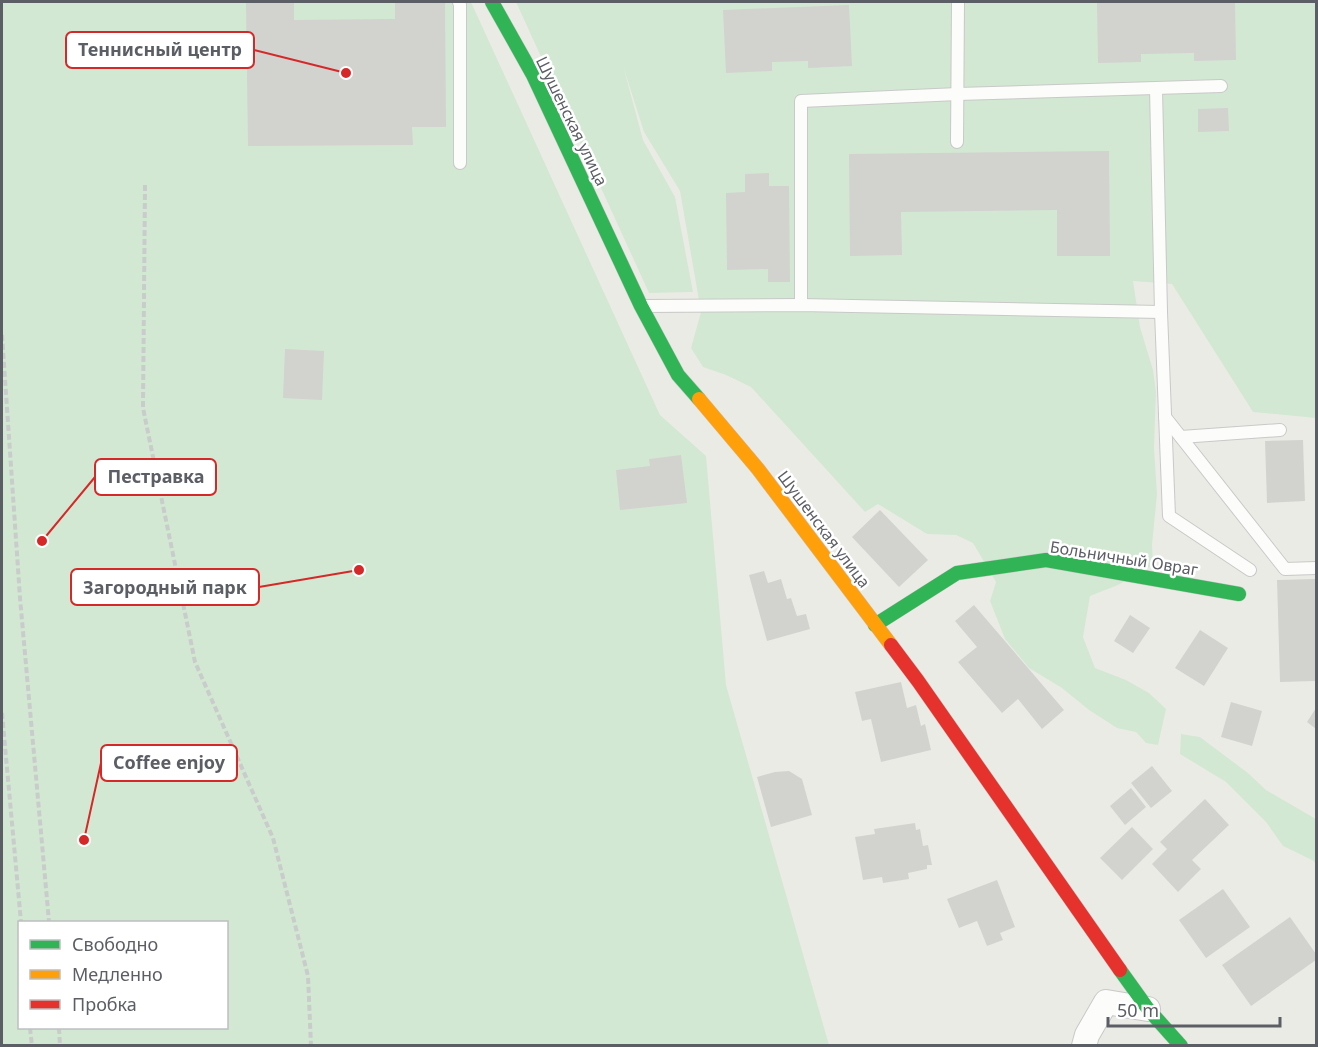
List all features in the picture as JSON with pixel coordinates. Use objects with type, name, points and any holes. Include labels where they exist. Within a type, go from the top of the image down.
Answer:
[{"type":"street","name":"Шушенская улица","points":[[492,2],[532,75],[641,306],[678,375],[758,469],[925,691],[1148,1009],[1181,1046]]},
{"type":"street","name":"Больничный Овраг","points":[[875,625],[957,573],[1046,560],[1239,594]]},
{"type":"street","points":[[1084,1046],[1087,1035],[1106,1002],[1148,1009]]},
{"type":"lane","points":[[459,2],[460,163]]},
{"type":"lane","points":[[957,142],[958,2]]},
{"type":"lane","points":[[801,305],[801,101],[1221,86]]},
{"type":"lane","points":[[1156,89],[1169,516],[1250,570]]},
{"type":"lane","points":[[641,306],[801,305],[1161,312]]},
{"type":"lane","points":[[1165,417],[1285,569],[1317,568]]},
{"type":"lane","points":[[1181,437],[1280,430]]},
{"type":"path","points":[[145,185],[143,408],[195,662],[273,838],[308,976],[311,1046]]},
{"type":"path","points":[[2,335],[20,598],[49,921]]},
{"type":"path","points":[[2,713],[21,921]]},
{"type":"path","points":[[30,1029],[32,1046]]},
{"type":"path","points":[[59,1029],[60,1046]]},
{"type":"green space","points":[[2,2],[471,2],[660,415],[706,456],[726,685],[829,1045],[2,1046]]},
{"type":"green space","points":[[516,2],[1316,2],[1316,418],[1253,412],[1172,284],[1133,281],[1140,327],[1153,370],[1156,392],[1154,448],[1157,494],[1152,545],[1153,565],[1118,585],[1090,596],[1083,637],[1095,668],[1126,680],[1149,693],[1166,709],[1158,745],[1146,743],[1136,732],[1117,728],[1089,710],[1062,688],[1029,668],[1005,639],[990,601],[996,582],[973,543],[956,535],[927,534],[878,504],[865,512],[751,387],[703,367],[691,348],[701,312],[680,191],[644,132],[624,69],[643,140],[675,197],[693,292],[649,293]]},
{"type":"green space","points":[[1181,734],[1200,737],[1248,773],[1266,790],[1316,819],[1316,866],[1314,861],[1283,846],[1266,822],[1226,782],[1180,754]]},
{"type":"building","points":[[246,2],[294,2],[294,20],[395,19],[395,2],[445,2],[446,127],[412,127],[413,145],[248,146]]},
{"type":"building","points":[[1097,2],[1235,2],[1236,60],[1194,61],[1194,53],[1141,54],[1141,62],[1098,63]]},
{"type":"building","points":[[849,5],[852,66],[808,68],[808,61],[772,62],[772,71],[726,73],[723,10]]},
{"type":"building","points":[[1228,108],[1229,131],[1198,132],[1198,109]]},
{"type":"building","points":[[1109,151],[1110,256],[1057,256],[1057,210],[901,212],[902,255],[850,256],[849,154]]},
{"type":"building","points":[[769,173],[769,186],[789,186],[790,282],[768,282],[768,269],[727,270],[726,193],[745,192],[745,174]]},
{"type":"building","points":[[285,349],[324,351],[322,400],[283,398]]},
{"type":"building","points":[[1303,440],[1305,501],[1267,503],[1265,441]]},
{"type":"building","points":[[681,455],[687,503],[620,510],[616,470],[650,466],[649,459]]},
{"type":"building","points":[[880,510],[928,560],[899,587],[852,537]]},
{"type":"building","points":[[764,571],[768,583],[781,579],[787,599],[791,598],[797,616],[806,614],[810,629],[767,641],[749,575]]},
{"type":"building","points":[[1315,579],[1316,681],[1280,682],[1277,580]]},
{"type":"building","points":[[974,605],[1064,710],[1042,729],[1018,699],[1002,713],[958,662],[977,647],[955,621]]},
{"type":"building","points":[[1130,615],[1150,628],[1133,653],[1114,641]]},
{"type":"building","points":[[1200,630],[1228,648],[1204,686],[1175,668]]},
{"type":"building","points":[[901,682],[907,708],[916,705],[921,726],[925,724],[931,750],[881,762],[871,719],[862,721],[855,692]]},
{"type":"building","points":[[1231,702],[1262,711],[1252,746],[1221,737]]},
{"type":"building","points":[[1316,708],[1316,729],[1307,722]]},
{"type":"building","points":[[1152,766],[1172,791],[1151,808],[1131,783]]},
{"type":"building","points":[[789,771],[802,779],[812,815],[771,827],[757,777]]},
{"type":"building","points":[[1131,788],[1146,807],[1125,825],[1110,806]]},
{"type":"building","points":[[1205,799],[1229,825],[1192,860],[1201,869],[1178,892],[1152,864],[1167,849],[1160,842]]},
{"type":"building","points":[[915,823],[916,830],[920,829],[923,846],[928,845],[932,865],[927,865],[927,869],[908,873],[909,879],[883,883],[882,877],[863,880],[855,837],[875,834],[874,829]]},
{"type":"building","points":[[1132,827],[1153,849],[1122,880],[1100,858]]},
{"type":"building","points":[[997,880],[1015,927],[1000,933],[1003,940],[987,946],[977,921],[959,928],[947,899]]},
{"type":"building","points":[[1223,889],[1250,927],[1206,958],[1179,920]]},
{"type":"building","points":[[1290,917],[1316,954],[1316,960],[1251,1006],[1222,965]]},
{"type":"traffic: fast","points":[[492,2],[533,75],[641,306],[678,375],[699,399]]},
{"type":"traffic: fast","points":[[875,625],[957,573],[1046,560],[1239,594]]},
{"type":"traffic: fast","points":[[1120,970],[1148,1009],[1181,1046]]},
{"type":"traffic: slow","points":[[699,399],[758,469],[891,645]]},
{"type":"traffic: jam","points":[[891,645],[1120,970]]},
{"type":"place","name":"Теннисный центр","points":[[346,73]]},
{"type":"place","name":"Пестравка","points":[[42,541]]},
{"type":"place","name":"Загородный парк","points":[[359,570]]},
{"type":"place","name":"Coffee enjoy","points":[[84,840]]}]
